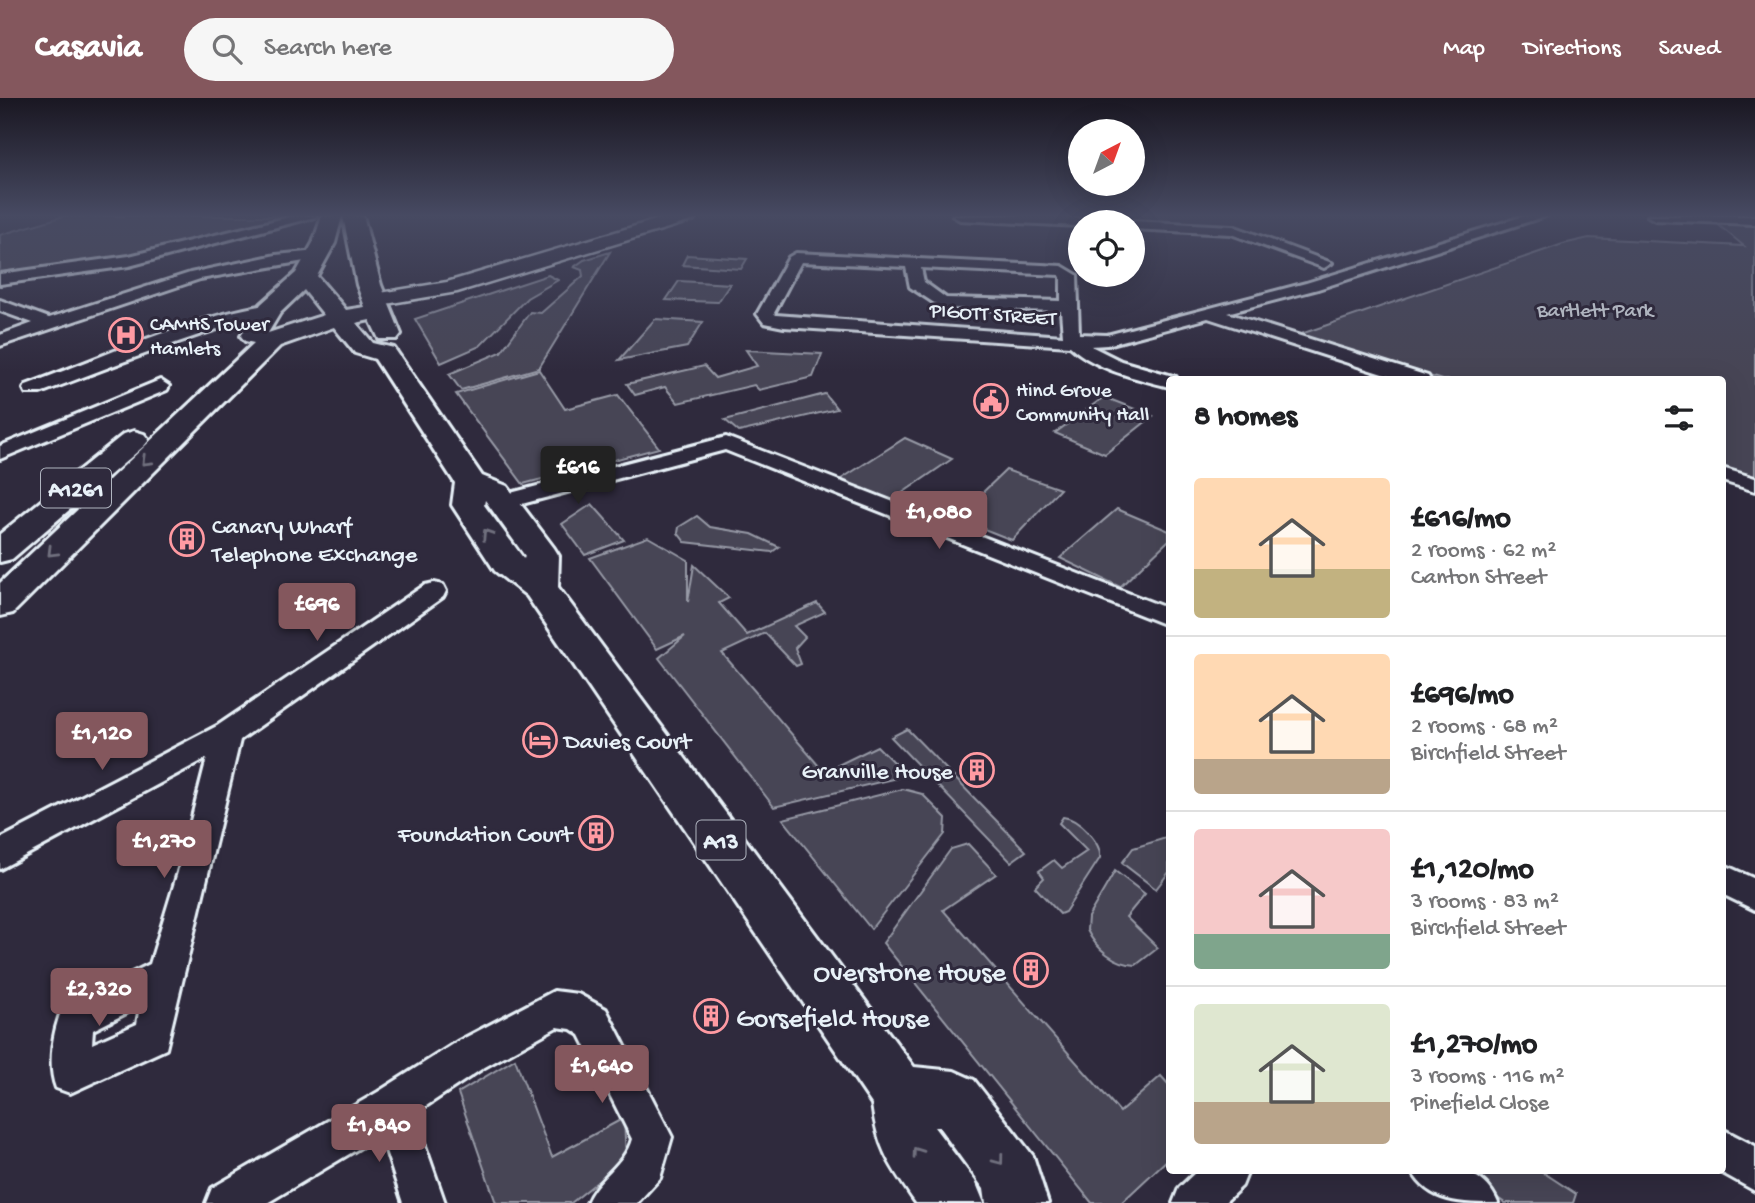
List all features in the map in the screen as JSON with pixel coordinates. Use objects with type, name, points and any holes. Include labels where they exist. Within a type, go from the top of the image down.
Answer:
[{"type":"highway","points":[[305,277],[310,268]]},
{"type":"highway","points":[[342,268],[341,298],[377,305]]},
{"type":"highway","points":[[367,268],[391,341],[384,353]]},
{"type":"highway","name":"A13","points":[[305,277],[318,297],[341,298],[364,348],[384,353],[471,483],[496,493],[503,502],[542,556],[540,588]]},
{"type":"highway","name":"A1261","points":[[254,336],[270,309],[305,277]]},
{"type":"highway","name":"A1261","points":[[0,551],[254,336],[284,319],[341,298]]},
{"type":"highway","name":"A1261","points":[[0,604],[271,341],[299,328],[341,298]]},
{"type":"highway","name":"A13","points":[[471,483],[468,505],[496,548],[507,563],[540,588],[900,1094],[906,1137],[953,1203]]},
{"type":"highway","points":[[900,1094],[954,1100],[1013,1177],[1017,1203]]},
{"type":"main road","points":[[377,305],[434,299],[450,288],[518,268]]},
{"type":"street","points":[[0,293],[7,278],[82,268]]},
{"type":"street","points":[[0,341],[205,272],[225,268]]},
{"type":"street","name":"PIGOTT STREET","points":[[790,268],[765,314],[770,318],[1074,341]]},
{"type":"street","points":[[914,268],[916,284],[942,303],[1069,306]]},
{"type":"street","points":[[998,268],[1062,271],[1069,275],[1070,334],[1074,341],[1097,356],[1166,380]]},
{"type":"street","points":[[1074,341],[1116,339],[1372,268]]},
{"type":"street","points":[[0,305],[50,324]]},
{"type":"street","points":[[33,389],[200,328],[245,313],[270,309]]},
{"type":"street","points":[[1208,313],[1408,376]]},
{"type":"street","points":[[0,453],[160,386]]},
{"type":"street","points":[[503,502],[726,443],[1166,617]]},
{"type":"street","points":[[1726,475],[1755,485]]},
{"type":"street","points":[[0,855],[227,734],[434,591]]},
{"type":"street","points":[[164,975],[194,872],[227,734]]},
{"type":"street","points":[[1726,880],[1755,895]]},
{"type":"street","points":[[227,1203],[392,1106],[470,1055],[554,1009],[578,1012],[593,1022],[652,1137],[646,1164],[608,1203]]},
{"type":"street","points":[[392,1106],[424,1203]]},
{"type":"street","points":[[1726,1152],[1755,1170]]},
{"type":"street","points":[[1194,1203],[1224,1174]]},
{"type":"street","points":[[1437,1174],[1477,1203]]},
{"type":"green space","points":[[0,268],[82,268],[0,275]]},
{"type":"green space","points":[[576,268],[600,268],[539,368],[461,390],[449,374],[501,352],[530,312],[541,313],[583,276],[582,270]]},
{"type":"green space","name":"Bartlett Park","points":[[1494,268],[1755,268],[1755,478],[1726,468],[1726,376],[1429,376],[1298,335]]},
{"type":"green space","points":[[548,275],[558,280],[527,298],[480,346],[441,363],[415,319]]},
{"type":"green space","points":[[679,281],[730,284],[718,302],[666,300]]},
{"type":"green space","points":[[655,319],[703,322],[687,347],[619,360]]},
{"type":"green space","points":[[746,350],[822,354],[813,377],[759,390],[754,385],[678,403],[665,387],[635,395],[627,384],[704,366],[715,378],[757,366]]},
{"type":"green space","points":[[539,370],[565,409],[618,395],[659,448],[523,484],[456,394]]},
{"type":"green space","points":[[825,394],[837,409],[739,432],[725,420]]},
{"type":"green space","points":[[1104,397],[1153,416],[1105,454],[1055,433]]},
{"type":"green space","points":[[905,438],[952,459],[889,502],[841,479]]},
{"type":"green space","points":[[1006,470],[1060,489],[1012,540],[956,518]]},
{"type":"green space","points":[[592,504],[624,540],[585,555],[562,524]]},
{"type":"green space","points":[[1117,509],[1166,530],[1166,543],[1120,587],[1060,558]]},
{"type":"green space","points":[[697,516],[710,527],[752,534],[779,547],[772,552],[685,542],[678,533],[679,527]]},
{"type":"green space","points":[[648,537],[688,560],[688,602],[694,565],[729,598],[719,603],[747,635],[817,603],[825,612],[794,626],[805,637],[795,648],[801,664],[796,666],[765,633],[722,653],[824,772],[877,746],[898,767],[897,778],[774,807],[659,658],[685,636],[657,649],[590,558]]},
{"type":"green space","points":[[907,729],[1026,851],[1011,862],[891,737]]},
{"type":"green space","points":[[903,789],[922,794],[946,818],[945,834],[871,929],[783,819]]},
{"type":"green space","points":[[1063,817],[1069,818],[1088,832],[1097,845],[1100,858],[1065,912],[1060,914],[1035,887],[1044,878],[1039,871],[1054,860],[1062,868],[1087,851],[1059,823]]},
{"type":"green space","points":[[1166,838],[1166,876],[1156,889],[1122,863],[1133,848]]},
{"type":"green space","points":[[968,844],[996,874],[943,910],[1120,1112],[1161,1076],[1166,1082],[1166,1161],[1121,1203],[1092,1203],[883,943],[951,849]]},
{"type":"green space","points":[[1115,871],[1145,894],[1126,917],[1158,948],[1136,965],[1121,962],[1107,954],[1087,930],[1088,917]]},
{"type":"green space","points":[[515,1059],[552,1157],[624,1118],[626,1159],[571,1203],[496,1203],[458,1093]]},
{"type":"green space","points":[[1484,1174],[1546,1174],[1576,1194],[1573,1203],[1505,1203],[1480,1186]]},
{"type":"place","name":"CAMHS Tower Hamlets","points":[[126,335]]},
{"type":"place","name":"Hind Grove Community Hall","points":[[991,401]]},
{"type":"place","name":"Canary Wharf Telephone Exchange","points":[[187,539]]},
{"type":"place","name":"Davies Court","points":[[540,740]]},
{"type":"place","name":"Granville House","points":[[977,770]]},
{"type":"place","name":"Foundation Court","points":[[596,833]]},
{"type":"place","name":"Overstone House","points":[[1031,970]]},
{"type":"place","name":"Gorsefield House","points":[[711,1016]]}]
